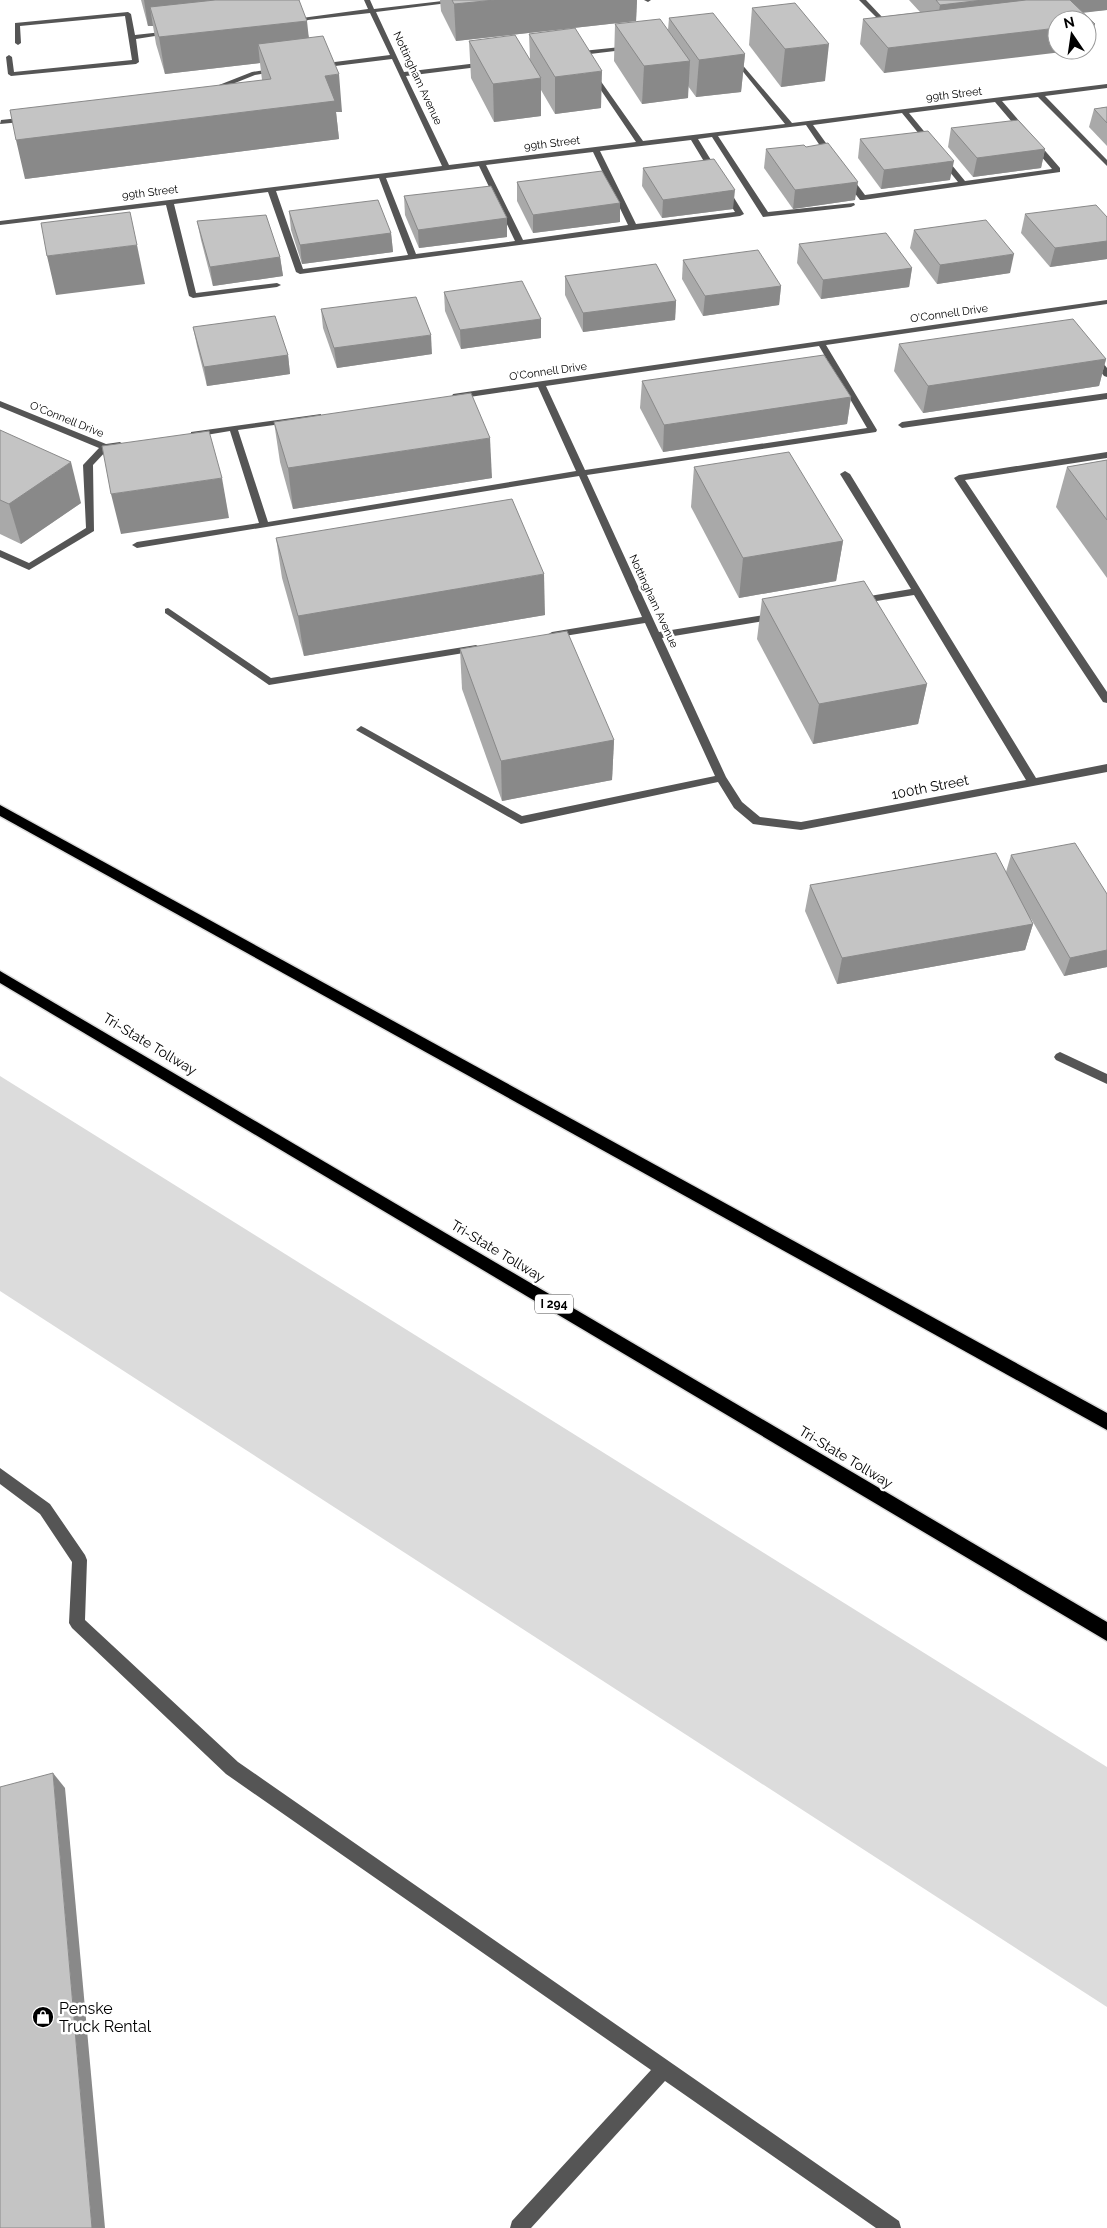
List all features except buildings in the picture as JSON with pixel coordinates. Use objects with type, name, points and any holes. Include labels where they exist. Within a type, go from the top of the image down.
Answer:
[{"type":"highway","points":[[0,810],[1107,1422]]},
{"type":"highway","name":"Tri-State Tollway","points":[[0,976],[1107,1632]]},
{"type":"street","name":"Nottingham Avenue","points":[[367,0],[446,167]]},
{"type":"street","points":[[284,21],[469,0]]},
{"type":"street","points":[[862,0],[881,20]]},
{"type":"street","points":[[9,57],[11,74],[136,62],[128,14],[17,24],[18,43]]},
{"type":"street","points":[[131,38],[179,32]]},
{"type":"street","points":[[569,55],[637,47]]},
{"type":"street","points":[[728,51],[790,126]]},
{"type":"street","points":[[578,54],[583,61]]},
{"type":"street","points":[[312,66],[394,58]]},
{"type":"street","points":[[402,74],[494,64]]},
{"type":"street","points":[[588,68],[641,144]]},
{"type":"street","points":[[215,100],[224,98],[221,86],[254,73],[283,70]]},
{"type":"street","name":"99th Street","points":[[0,223],[1107,86]]},
{"type":"street","points":[[1040,95],[1107,164]]},
{"type":"street","points":[[841,168],[863,198],[1057,170],[997,100]]},
{"type":"street","points":[[904,111],[963,184]]},
{"type":"street","points":[[1,122],[40,118]]},
{"type":"street","points":[[808,123],[835,161]]},
{"type":"street","points":[[714,134],[766,215],[851,206]]},
{"type":"street","points":[[271,189],[300,272],[740,214],[692,137]]},
{"type":"street","points":[[595,149],[633,228]]},
{"type":"street","points":[[481,163],[520,242]]},
{"type":"street","points":[[381,175],[414,257]]},
{"type":"street","points":[[169,201],[193,296],[278,285]]},
{"type":"street","name":"O'Connell Drive","points":[[445,398],[1107,302]]},
{"type":"street","points":[[1055,310],[1061,317]]},
{"type":"street","points":[[137,545],[581,473],[873,430],[821,344]]},
{"type":"street","points":[[1084,346],[1107,374]]},
{"type":"street","name":"Nottingham Avenue","points":[[541,384],[722,778],[738,805],[757,821]]},
{"type":"street","points":[[902,425],[1107,396]]},
{"type":"street","name":"O'Connell Drive","points":[[0,404],[105,447],[125,444]]},
{"type":"street","points":[[184,435],[329,414]]},
{"type":"street","points":[[233,428],[264,525]]},
{"type":"street","points":[[0,553],[30,567],[91,529],[88,465],[105,447]]},
{"type":"street","points":[[1107,455],[959,478],[1107,700]]},
{"type":"street","points":[[845,474],[1034,783]]},
{"type":"street","points":[[849,603],[917,591]]},
{"type":"street","points":[[168,611],[269,682],[484,646]]},
{"type":"street","points":[[657,636],[782,614]]},
{"type":"street","points":[[543,636],[648,619]]},
{"type":"street","points":[[361,730],[521,820],[722,778]]},
{"type":"street","name":"100th Street","points":[[757,821],[801,826],[1107,768]]},
{"type":"street","points":[[1060,1057],[1107,1079]]},
{"type":"street","points":[[0,1475],[46,1508],[80,1560],[77,1623],[232,1768],[892,2228]]},
{"type":"street","points":[[519,2228],[664,2069]]},
{"type":"shaded area","points":[[0,1076],[1107,1767],[1107,2007],[0,1291]]},
{"type":"place","name":"Penske Truck Rental","points":[[43,2017]]}]
